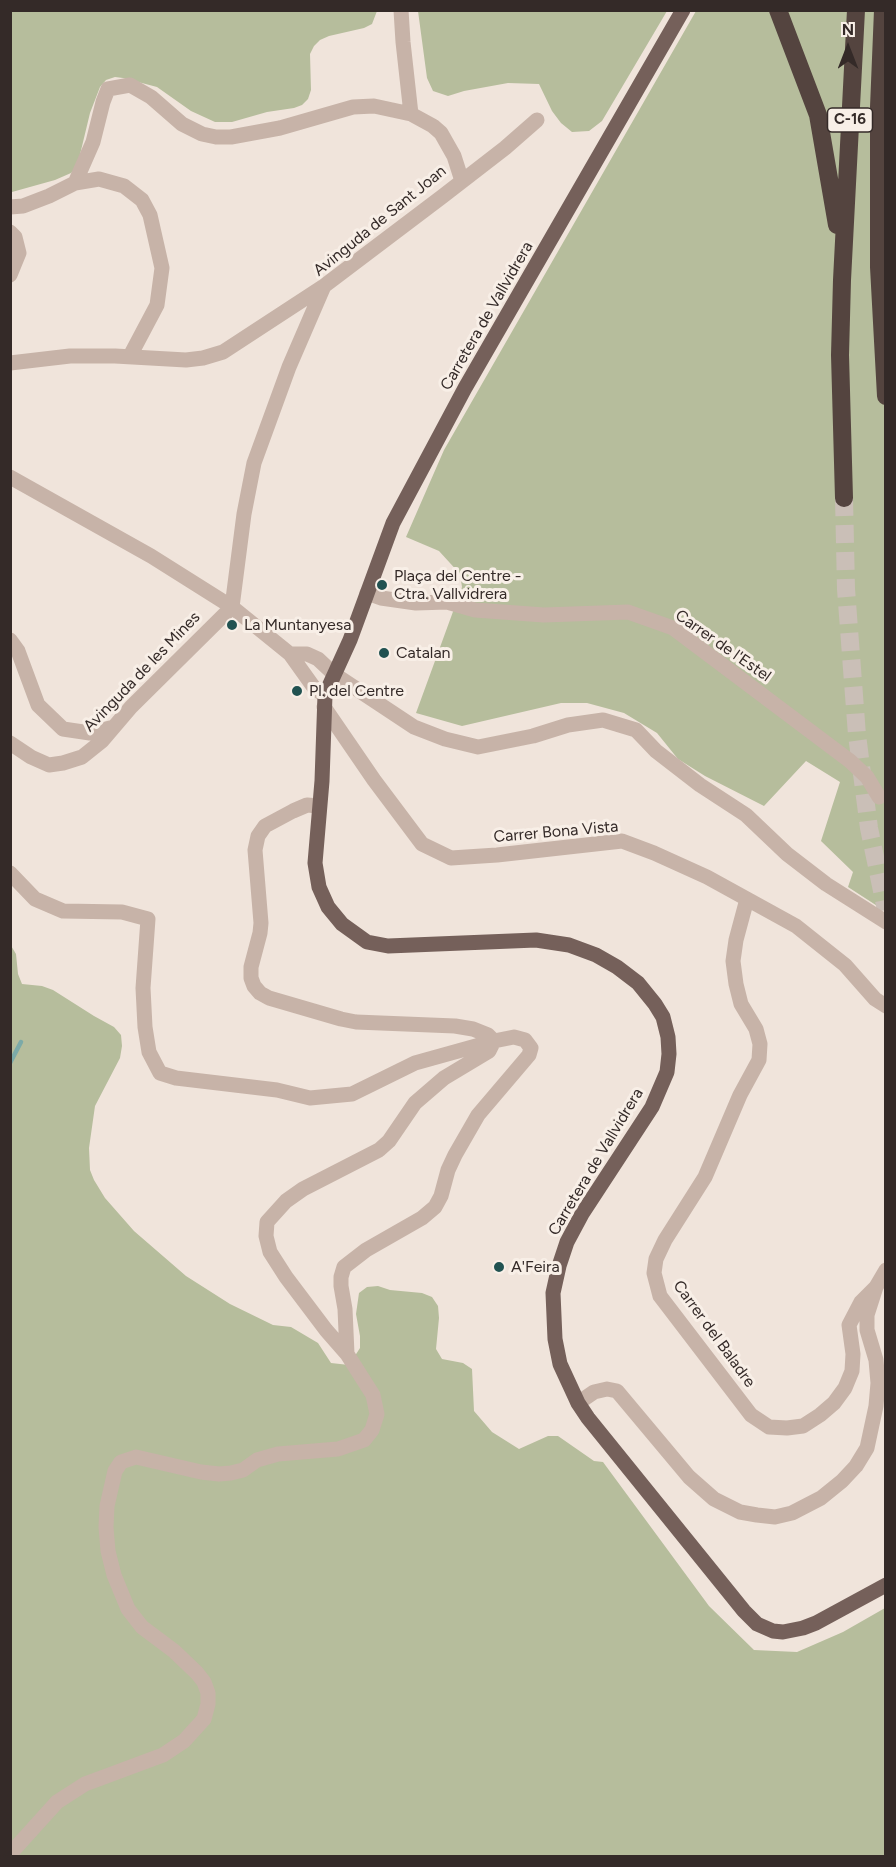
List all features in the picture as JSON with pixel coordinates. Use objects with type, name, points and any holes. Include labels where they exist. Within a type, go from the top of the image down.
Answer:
[{"type":"highway","points":[[778,10],[818,114],[831,184],[842,280]]},
{"type":"highway","name":"C-16","points":[[844,498],[840,355],[856,10]]},
{"type":"highway","name":"C-16","points":[[883,10],[879,107],[879,267],[885,396]]},
{"type":"main road","name":"Carretera de Vallvidrera","points":[[683,10],[465,388],[393,523],[325,701],[322,781],[315,863],[319,887],[335,916],[367,942],[388,946],[536,940],[569,945],[596,955],[629,975],[646,992],[663,1017],[668,1037],[667,1072],[652,1107],[582,1214],[567,1242],[555,1280],[553,1308],[556,1353],[578,1403],[588,1418],[744,1611],[757,1624],[773,1631],[793,1631],[803,1628],[885,1585]]},
{"type":"street","points":[[401,10],[411,114]]},
{"type":"street","name":"Avinguda de Sant Joan","points":[[75,183],[93,142],[102,102],[108,89],[130,85],[151,97],[182,124],[202,134],[231,137],[280,128],[353,107],[374,106],[411,114],[433,126],[441,133],[454,156],[462,181],[324,286],[289,367],[254,463],[244,514],[232,607]]},
{"type":"street","points":[[462,181],[537,120]]},
{"type":"street","points":[[10,207],[23,206],[75,183],[99,179],[124,186],[141,200],[150,215],[162,268],[157,305],[130,357]]},
{"type":"street","points":[[10,232],[15,237],[19,253],[10,275]]},
{"type":"street","points":[[10,363],[70,356],[186,360],[203,358],[223,352],[324,286]]},
{"type":"street","points":[[10,477],[160,561],[232,607],[291,654],[307,654],[324,664],[334,674],[414,727],[445,739],[478,747],[533,736],[568,725],[603,720],[636,730],[656,751],[700,785],[746,815],[786,854],[825,884],[885,922]]},
{"type":"street","name":"Carrer de l'Estel","points":[[367,593],[381,598],[416,603],[447,602],[481,610],[544,615],[628,612],[673,628],[850,760],[867,777],[879,798]]},
{"type":"street","name":"Avinguda de les Mines","points":[[10,743],[31,757],[49,765],[82,757],[102,741],[131,707],[232,607]]},
{"type":"street","points":[[10,640],[18,651],[38,705],[63,729],[90,733],[114,727]]},
{"type":"street","name":"Carrer Bona Vista","points":[[291,654],[325,701],[374,780],[422,843],[452,858],[622,842],[654,853],[707,877],[796,926],[844,965],[875,999],[885,1006]]},
{"type":"street","points":[[319,806],[307,805],[285,815],[265,826],[258,836],[255,850],[261,923],[251,967],[254,986],[269,998],[341,1019],[356,1022],[455,1026],[473,1029],[488,1035],[494,1041]]},
{"type":"street","points":[[10,873],[35,899],[63,911],[122,912],[148,919],[143,988],[145,1027],[149,1052],[160,1073],[176,1078],[277,1090],[310,1098],[352,1094],[415,1063],[494,1041],[514,1037],[525,1040],[531,1048],[528,1055],[478,1114],[448,1170],[441,1197],[435,1207],[408,1227],[350,1260],[344,1267],[341,1286],[345,1309],[347,1354]]},
{"type":"street","name":"Carrer del Baladre","points":[[747,899],[733,961],[735,984],[741,1004],[756,1029],[760,1044],[759,1060],[740,1095],[705,1177],[665,1240],[656,1259],[654,1273],[660,1296],[751,1415],[769,1427],[786,1428],[803,1426],[820,1415],[834,1403],[845,1388],[852,1371],[853,1354],[849,1325],[861,1302],[876,1287]]},
{"type":"street","points":[[10,1854],[57,1802],[85,1784],[163,1755],[184,1741],[204,1719],[208,1693],[204,1682],[174,1651],[141,1627],[128,1609],[114,1575],[108,1551],[106,1506],[115,1471],[121,1462],[136,1457],[201,1472],[231,1473],[243,1470],[257,1460],[278,1454],[338,1449],[364,1440],[372,1430],[377,1414],[373,1395],[347,1354],[326,1330],[270,1252],[266,1236],[267,1221],[286,1201],[303,1189],[379,1150],[389,1141],[415,1103],[444,1078],[489,1051],[494,1041]]},
{"type":"street","points":[[578,1403],[594,1392],[607,1389],[617,1391],[689,1477],[714,1499],[740,1512],[774,1517],[792,1513],[821,1498],[842,1481],[856,1466],[867,1448],[876,1406],[878,1383],[876,1360],[867,1330],[867,1315],[876,1287],[885,1270]]},
{"type":"green space","points":[[418,10],[667,11],[602,121],[589,131],[572,132],[552,111],[539,84],[508,83],[448,96],[433,91],[427,78]]},
{"type":"green space","points":[[10,11],[377,11],[372,24],[329,36],[314,46],[310,54],[311,90],[308,99],[302,105],[294,108],[267,112],[232,122],[215,122],[191,111],[157,87],[123,78],[115,77],[106,80],[100,87],[90,113],[77,167],[71,173],[55,180],[12,192]]},
{"type":"green space","points":[[696,11],[885,11],[885,911],[848,887],[853,872],[821,841],[840,782],[806,761],[764,806],[705,776],[678,759],[657,733],[624,713],[587,703],[561,703],[462,726],[416,713],[462,587],[460,574],[439,551],[406,537],[444,450]]},
{"type":"green space","points":[[10,944],[16,954],[18,974],[22,984],[42,986],[53,990],[114,1027],[121,1035],[120,1058],[95,1106],[89,1148],[90,1170],[105,1198],[134,1231],[186,1276],[230,1304],[273,1325],[291,1327],[318,1343],[331,1363],[349,1365],[360,1348],[356,1314],[359,1293],[367,1287],[378,1286],[390,1290],[422,1293],[432,1297],[438,1306],[439,1318],[436,1349],[442,1359],[463,1363],[472,1369],[474,1411],[492,1432],[519,1449],[548,1436],[558,1436],[594,1461],[603,1462],[709,1606],[754,1650],[797,1652],[843,1632],[885,1608],[885,1856],[11,1856]]},
{"type":"waterway","points":[[10,1063],[21,1042]]},
{"type":"tunnel","points":[[844,498],[846,589],[857,735],[869,828],[886,910]]},
{"type":"place","name":"Plaça del Centre - Ctra. Vallvidrera","points":[[382,585]]},
{"type":"place","name":"La Muntanyesa","points":[[232,625]]},
{"type":"place","name":"Catalan","points":[[384,653]]},
{"type":"place","name":"Pl. del Centre","points":[[297,691]]},
{"type":"place","name":"A'Feira","points":[[499,1267]]}]
